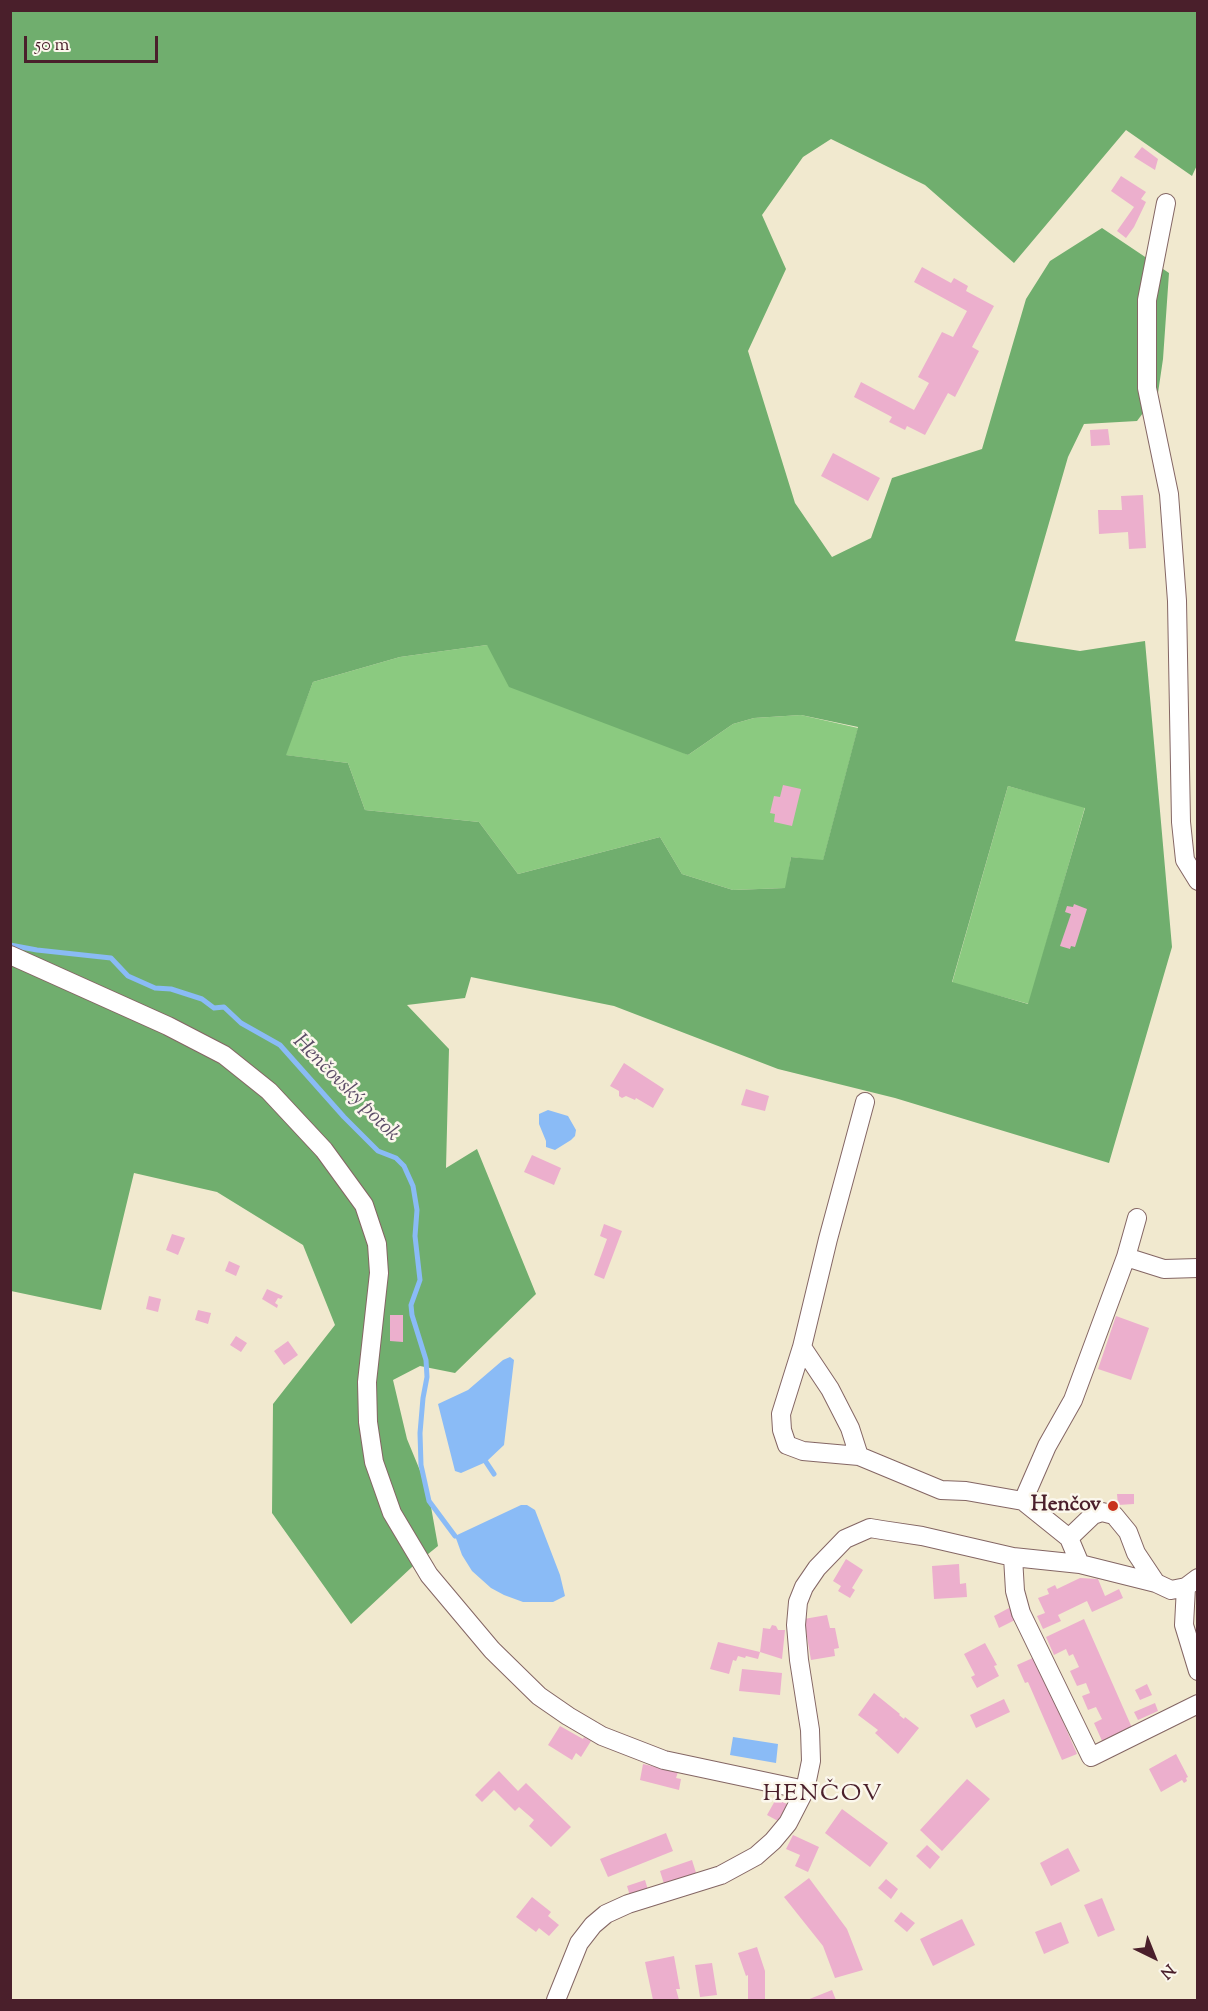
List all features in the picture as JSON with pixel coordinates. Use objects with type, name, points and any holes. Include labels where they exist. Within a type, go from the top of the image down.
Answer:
[{"type":"street","points":[[1166,204],[1147,300],[1147,388],[1169,494],[1177,601],[1181,822],[1185,860],[1197,881]]},
{"type":"street","points":[[10,955],[168,1026],[224,1055],[269,1091],[324,1149],[364,1205],[377,1244],[379,1273],[367,1382],[368,1422],[374,1462],[392,1513],[429,1575],[492,1650],[539,1696],[602,1736],[664,1760],[805,1790]]},
{"type":"street","points":[[865,1102],[802,1347],[781,1414],[782,1430],[787,1445],[803,1451],[860,1456],[941,1490],[966,1491],[1023,1502],[1069,1538],[1080,1564]]},
{"type":"street","points":[[1023,1502],[1047,1446],[1073,1400],[1126,1257],[1137,1218]]},
{"type":"street","points":[[1126,1257],[1164,1269],[1197,1268]]},
{"type":"street","points":[[802,1347],[830,1389],[850,1428],[860,1456]]},
{"type":"street","points":[[1069,1538],[1093,1515],[1102,1512],[1114,1515],[1128,1532],[1136,1553],[1156,1583]]},
{"type":"street","points":[[556,2001],[579,1943],[593,1925],[606,1914],[628,1904],[721,1875],[756,1856],[788,1823],[805,1790],[811,1761],[810,1730],[796,1625],[798,1602],[816,1568],[845,1539],[870,1528],[922,1536],[1013,1557],[1080,1564],[1156,1583],[1171,1590],[1192,1583],[1184,1625],[1197,1671]]},
{"type":"street","points":[[1013,1557],[1015,1591],[1021,1613],[1091,1757],[1197,1704]]},
{"type":"green space","points":[[11,11],[1197,11],[1198,163],[1192,176],[1126,130],[1014,263],[925,185],[831,139],[803,157],[762,215],[786,269],[748,351],[795,503],[832,557],[871,538],[892,478],[982,449],[1026,299],[1050,261],[1102,228],[1169,273],[1163,359],[1158,393],[1137,421],[1084,424],[1068,457],[1015,641],[1080,651],[1145,641],[1172,947],[1109,1163],[895,1098],[778,1069],[614,1006],[471,977],[465,998],[407,1005],[449,1049],[446,1168],[477,1149],[536,1294],[455,1373],[420,1366],[393,1380],[407,1439],[428,1490],[438,1546],[351,1624],[272,1513],[273,1404],[335,1325],[303,1245],[217,1192],[134,1173],[101,1310],[11,1291]],"holes":[[[487,645],[509,687],[688,755],[733,724],[754,718],[801,715],[858,727],[823,860],[791,857],[785,888],[733,890],[682,874],[660,837],[518,874],[479,822],[365,810],[348,763],[286,755],[313,682],[400,657]],[[1008,786],[1085,808],[1028,1004],[952,982]]]},
{"type":"green space","points":[[487,645],[688,755],[733,724],[754,718],[801,715],[858,728],[823,861],[791,857],[786,888],[733,890],[682,874],[660,837],[518,874],[479,822],[365,810],[348,763],[285,755],[313,682],[400,657]]},
{"type":"green space","points":[[1008,786],[1085,807],[1029,1004],[952,983]]},
{"type":"water","points":[[548,1110],[568,1116],[576,1130],[571,1140],[555,1150],[546,1147],[539,1124],[539,1114]]},
{"type":"water","points":[[510,1357],[514,1360],[504,1445],[486,1462],[461,1473],[455,1471],[438,1404],[468,1390],[503,1360]]},
{"type":"water","points":[[521,1505],[527,1505],[535,1510],[560,1575],[565,1596],[553,1602],[523,1602],[491,1588],[472,1571],[462,1555],[455,1536]]},
{"type":"water","points":[[733,1737],[778,1744],[776,1763],[730,1755]]},
{"type":"building","points":[[1142,147],[1158,159],[1155,170],[1134,157]]},
{"type":"building","points":[[1121,176],[1146,192],[1141,199],[1146,202],[1126,238],[1117,231],[1134,207],[1111,191]]},
{"type":"building","points":[[922,267],[951,283],[954,278],[968,286],[966,291],[994,306],[972,347],[979,351],[955,397],[948,393],[925,435],[907,426],[905,430],[889,422],[892,417],[854,397],[861,382],[914,410],[929,383],[918,377],[942,332],[953,337],[967,311],[914,282]]},
{"type":"building","points":[[1108,429],[1110,445],[1091,446],[1090,430]]},
{"type":"building","points":[[833,453],[880,478],[868,501],[821,476]]},
{"type":"building","points":[[1143,495],[1146,548],[1129,549],[1128,532],[1099,534],[1098,510],[1122,510],[1121,496]]},
{"type":"building","points":[[783,785],[801,789],[792,826],[774,822],[775,814],[770,813],[774,796],[780,797]]},
{"type":"building","points":[[1074,904],[1087,909],[1075,947],[1071,946],[1070,949],[1060,946],[1071,914],[1065,912],[1067,906],[1073,907]]},
{"type":"building","points":[[624,1063],[664,1089],[653,1108],[636,1098],[635,1100],[626,1096],[622,1098],[619,1096],[619,1091],[610,1086]]},
{"type":"building","points":[[746,1089],[769,1096],[765,1111],[741,1105]]},
{"type":"building","points":[[532,1155],[561,1168],[554,1185],[524,1172]]},
{"type":"building","points":[[604,1224],[622,1231],[604,1279],[594,1275],[607,1239],[600,1236]]},
{"type":"building","points":[[172,1234],[185,1238],[178,1255],[166,1250]]},
{"type":"building","points":[[229,1261],[240,1266],[236,1276],[225,1271]]},
{"type":"building","points":[[267,1289],[283,1296],[275,1303],[278,1305],[277,1308],[262,1299]]},
{"type":"building","points":[[149,1296],[161,1299],[158,1312],[146,1309]]},
{"type":"building","points":[[198,1310],[211,1313],[208,1324],[195,1320]]},
{"type":"building","points":[[390,1315],[403,1315],[403,1342],[390,1341]]},
{"type":"building","points":[[1116,1316],[1149,1328],[1131,1380],[1098,1369]]},
{"type":"building","points":[[236,1336],[247,1343],[241,1352],[230,1345]]},
{"type":"building","points":[[288,1341],[298,1355],[284,1365],[274,1351]]},
{"type":"building","points":[[1117,1494],[1134,1494],[1134,1504],[1118,1505]]},
{"type":"building","points":[[846,1559],[863,1570],[852,1588],[855,1590],[850,1598],[838,1591],[841,1586],[833,1581]]},
{"type":"building","points":[[959,1564],[960,1584],[966,1583],[967,1597],[934,1599],[932,1566]]},
{"type":"building","points":[[1080,1578],[1098,1579],[1105,1596],[1119,1589],[1123,1598],[1092,1612],[1087,1601],[1058,1615],[1061,1621],[1043,1629],[1037,1616],[1045,1613],[1038,1598],[1049,1594],[1047,1589],[1055,1585],[1057,1589]]},
{"type":"building","points":[[1009,1608],[1015,1620],[999,1628],[994,1616]]},
{"type":"building","points":[[827,1615],[830,1628],[835,1628],[839,1648],[834,1649],[835,1656],[811,1660],[804,1619]]},
{"type":"building","points":[[1084,1619],[1133,1730],[1103,1743],[1094,1723],[1102,1719],[1096,1707],[1088,1710],[1082,1696],[1090,1693],[1086,1683],[1077,1686],[1070,1671],[1079,1667],[1073,1654],[1069,1656],[1066,1649],[1054,1655],[1046,1637]]},
{"type":"building","points":[[772,1625],[778,1630],[785,1630],[782,1659],[760,1652],[763,1628],[770,1629]]},
{"type":"building","points":[[718,1642],[760,1652],[758,1659],[738,1656],[736,1661],[733,1660],[729,1674],[710,1669]]},
{"type":"building","points":[[985,1643],[997,1665],[994,1666],[999,1676],[977,1688],[971,1677],[975,1675],[964,1654]]},
{"type":"building","points":[[1035,1657],[1077,1754],[1062,1760],[1028,1682],[1025,1683],[1017,1665]]},
{"type":"building","points":[[742,1669],[782,1673],[780,1695],[739,1691]]},
{"type":"building","points":[[1147,1684],[1152,1695],[1140,1700],[1135,1690]]},
{"type":"building","points":[[874,1693],[904,1719],[905,1717],[919,1728],[898,1754],[875,1733],[878,1730],[858,1715]]},
{"type":"building","points":[[1004,1699],[1010,1712],[976,1728],[970,1715]]},
{"type":"building","points":[[1155,1703],[1158,1711],[1138,1720],[1134,1712]]},
{"type":"building","points":[[560,1726],[591,1741],[581,1757],[576,1753],[572,1760],[548,1745]]},
{"type":"building","points":[[1176,1754],[1188,1777],[1187,1781],[1184,1783],[1182,1780],[1161,1792],[1149,1769]]},
{"type":"building","points":[[643,1764],[678,1772],[676,1778],[681,1779],[679,1790],[640,1780]]},
{"type":"building","points":[[499,1771],[518,1791],[526,1783],[571,1827],[551,1847],[529,1826],[534,1820],[519,1807],[515,1811],[494,1790],[482,1802],[475,1795]]},
{"type":"building","points":[[967,1779],[990,1799],[942,1851],[920,1830]]},
{"type":"building","points":[[776,1799],[787,1804],[778,1821],[767,1815]]},
{"type":"building","points":[[842,1809],[888,1843],[870,1867],[825,1833]]},
{"type":"building","points":[[666,1833],[673,1851],[608,1877],[600,1859]]},
{"type":"building","points":[[793,1835],[819,1847],[808,1872],[795,1866],[800,1855],[786,1849]]},
{"type":"building","points":[[927,1845],[940,1857],[930,1869],[916,1856]]},
{"type":"building","points":[[1068,1848],[1080,1871],[1051,1886],[1040,1863]]},
{"type":"building","points":[[692,1860],[697,1876],[665,1887],[660,1871]]},
{"type":"building","points":[[809,1878],[847,1929],[863,1970],[835,1978],[823,1946],[784,1897]]},
{"type":"building","points":[[886,1879],[898,1889],[891,1899],[878,1888]]},
{"type":"building","points":[[645,1880],[648,1890],[630,1896],[627,1886]]},
{"type":"building","points":[[532,1897],[551,1912],[548,1916],[559,1925],[549,1936],[539,1928],[536,1932],[516,1917]]},
{"type":"building","points":[[1102,1898],[1115,1930],[1098,1937],[1084,1905]]},
{"type":"building","points":[[901,1912],[915,1923],[907,1932],[894,1921]]},
{"type":"building","points":[[962,1919],[975,1945],[933,1966],[920,1939]]},
{"type":"building","points":[[1061,1922],[1069,1943],[1044,1954],[1035,1932]]},
{"type":"building","points":[[757,1947],[765,1971],[765,2000],[748,2000],[748,1975],[746,1976],[738,1953]]},
{"type":"building","points":[[674,1956],[680,1989],[676,1989],[679,2000],[653,2000],[645,1962]]},
{"type":"building","points":[[712,1963],[717,1995],[700,1997],[695,1965]]},
{"type":"building","points":[[832,1990],[836,2000],[807,2000]]},
{"type":"waterway","name":"Henčovský potok","points":[[10,945],[111,958],[128,976],[155,988],[171,989],[202,999],[214,1008],[224,1007],[241,1023],[280,1045],[344,1117],[378,1151],[396,1158],[404,1166],[413,1186],[417,1210],[415,1236],[420,1280],[411,1305],[412,1315],[426,1360],[427,1377],[420,1433],[421,1465],[429,1501],[455,1536]]},
{"type":"waterway","points":[[486,1462],[494,1474]]},
{"type":"place","name":"Henčov","points":[[1113,1506]]},
{"type":"district","name":"HENČOV","points":[[823,1796]]}]
